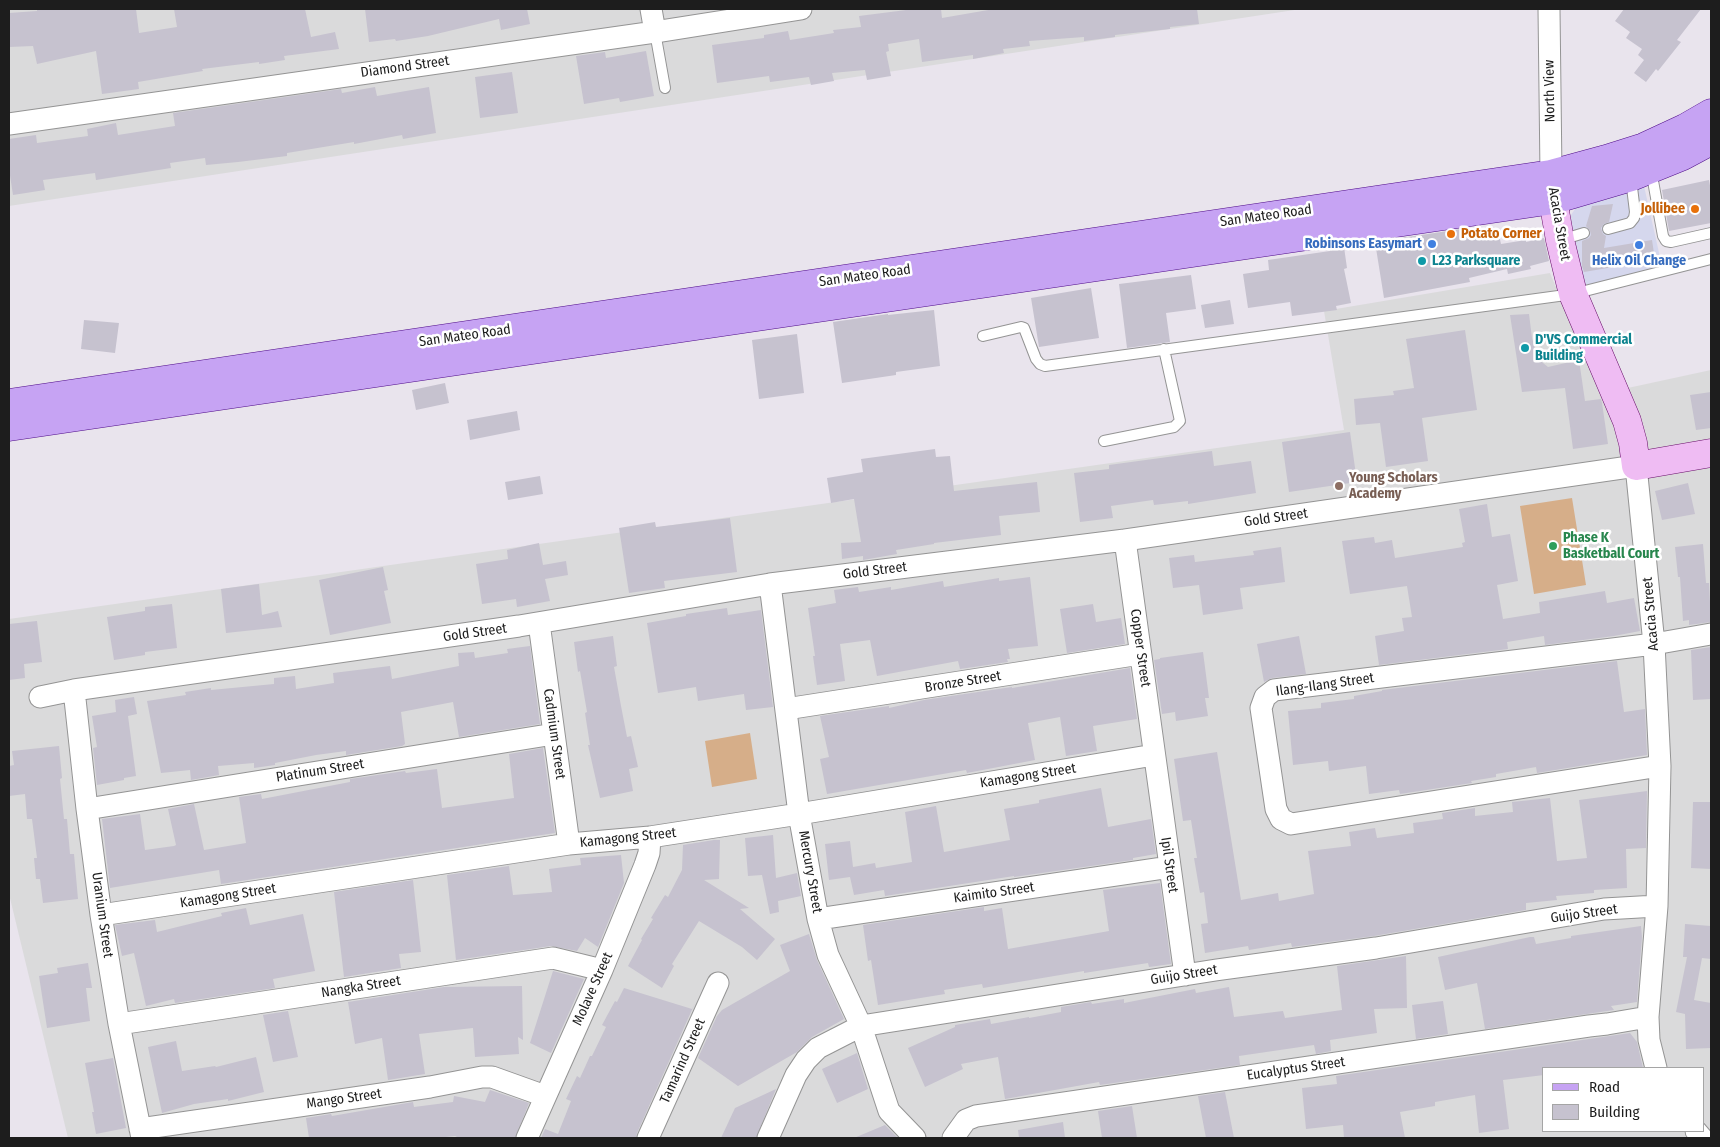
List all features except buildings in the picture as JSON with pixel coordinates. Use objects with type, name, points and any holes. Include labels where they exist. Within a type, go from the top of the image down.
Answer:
[{"type":"main road","name":"San Mateo Road","points":[[9,404],[1552,187],[1685,128],[1711,113]]},
{"type":"main road","name":"San Mateo Road","points":[[9,427],[1641,173],[1683,156],[1711,141]]},
{"type":"street","points":[[651,9],[655,32]]},
{"type":"street","name":"Diamond Street","points":[[9,124],[655,32],[801,9]]},
{"type":"street","name":"North View","points":[[1549,9],[1552,187]]},
{"type":"street","name":"Acacia Street","points":[[1552,187],[1572,236],[1573,294],[1627,421],[1636,466],[1654,644],[1660,766],[1658,906],[1648,1017],[1649,1040],[1656,1067]]},
{"type":"street","name":"Gold Street","points":[[40,697],[74,690],[539,623],[770,584],[1125,540],[1636,466],[1711,453]]},
{"type":"street","name":"Copper Street","points":[[1125,540],[1154,755]]},
{"type":"street","name":"Mercury Street","points":[[770,584],[799,814],[818,919],[828,954],[861,1026],[889,1112],[915,1138]]},
{"type":"street","name":"Cadmium Street","points":[[539,623],[568,844]]},
{"type":"street","points":[[1654,644],[1711,634]]},
{"type":"street","name":"Ilang-Ilang Street","points":[[1654,644],[1274,690],[1265,697],[1261,708],[1276,809],[1281,819],[1291,824],[1660,766]]},
{"type":"street","name":"Bronze Street","points":[[786,709],[1140,654]]},
{"type":"street","name":"Uranium Street","points":[[74,690],[87,808],[102,916],[119,1024],[141,1134]]},
{"type":"street","name":"Platinum Street","points":[[87,808],[554,734]]},
{"type":"street","name":"Kamagong Street","points":[[102,916],[568,844],[650,837],[1154,755]]},
{"type":"street","name":"Ipil Street","points":[[1154,755],[1185,975]]},
{"type":"street","name":"Molave Street","points":[[527,1138],[602,970],[645,865],[649,853],[650,837]]},
{"type":"street","name":"Kaimito Street","points":[[818,919],[1170,867]]},
{"type":"street","name":"Guijo Street","points":[[768,1138],[796,1075],[806,1060],[818,1048],[861,1026],[1185,975],[1393,945],[1604,909],[1658,906]]},
{"type":"street","name":"Nangka Street","points":[[119,1024],[553,958],[602,970]]},
{"type":"street","name":"Tamarind Street","points":[[648,1138],[718,983]]},
{"type":"street","name":"Eucalyptus Street","points":[[954,1138],[966,1120],[976,1116],[1648,1017]]},
{"type":"street","name":"Mango Street","points":[[141,1134],[482,1077],[492,1077],[545,1096]]},
{"type":"lane","points":[[655,32],[666,88]]},
{"type":"lane","points":[[1608,229],[1630,223],[1634,218],[1641,173]]},
{"type":"lane","points":[[1641,173],[1666,241],[1671,242],[1711,233]]},
{"type":"lane","points":[[983,336],[1021,326],[1024,328],[1036,359],[1045,366],[1573,294],[1711,258]]},
{"type":"lane","points":[[1104,441],[1174,426],[1180,420],[1164,349]]},
{"type":"shaded area","points":[[9,9],[1301,9],[9,206]]},
{"type":"shaded area","points":[[1644,186],[1662,266],[1581,287],[1569,218],[1577,206]]},
{"type":"shaded area","points":[[1550,273],[1600,394],[1711,370],[1711,1138],[68,1138],[9,894],[9,619],[1344,430],[1324,311]]},
{"type":"shaded area","name":"Phase K Basketball Court","points":[[1572,498],[1586,585],[1534,594],[1520,506]]},
{"type":"shaded area","points":[[750,733],[757,779],[712,787],[705,741]]},
{"type":"place","name":"Jollibee","points":[[1695,209]]},
{"type":"place","name":"Potato Corner","points":[[1451,234]]},
{"type":"place","name":"Robinsons Easymart","points":[[1432,244]]},
{"type":"place","name":"Helix Oil Change","points":[[1639,245]]},
{"type":"place","name":"L23 Parksquare","points":[[1422,261]]},
{"type":"place","name":"D'VS Commercial Building","points":[[1525,348]]},
{"type":"place","name":"Young Scholars Academy","points":[[1339,486]]},
{"type":"place","name":"Phase K Basketball Court","points":[[1553,546]]}]
